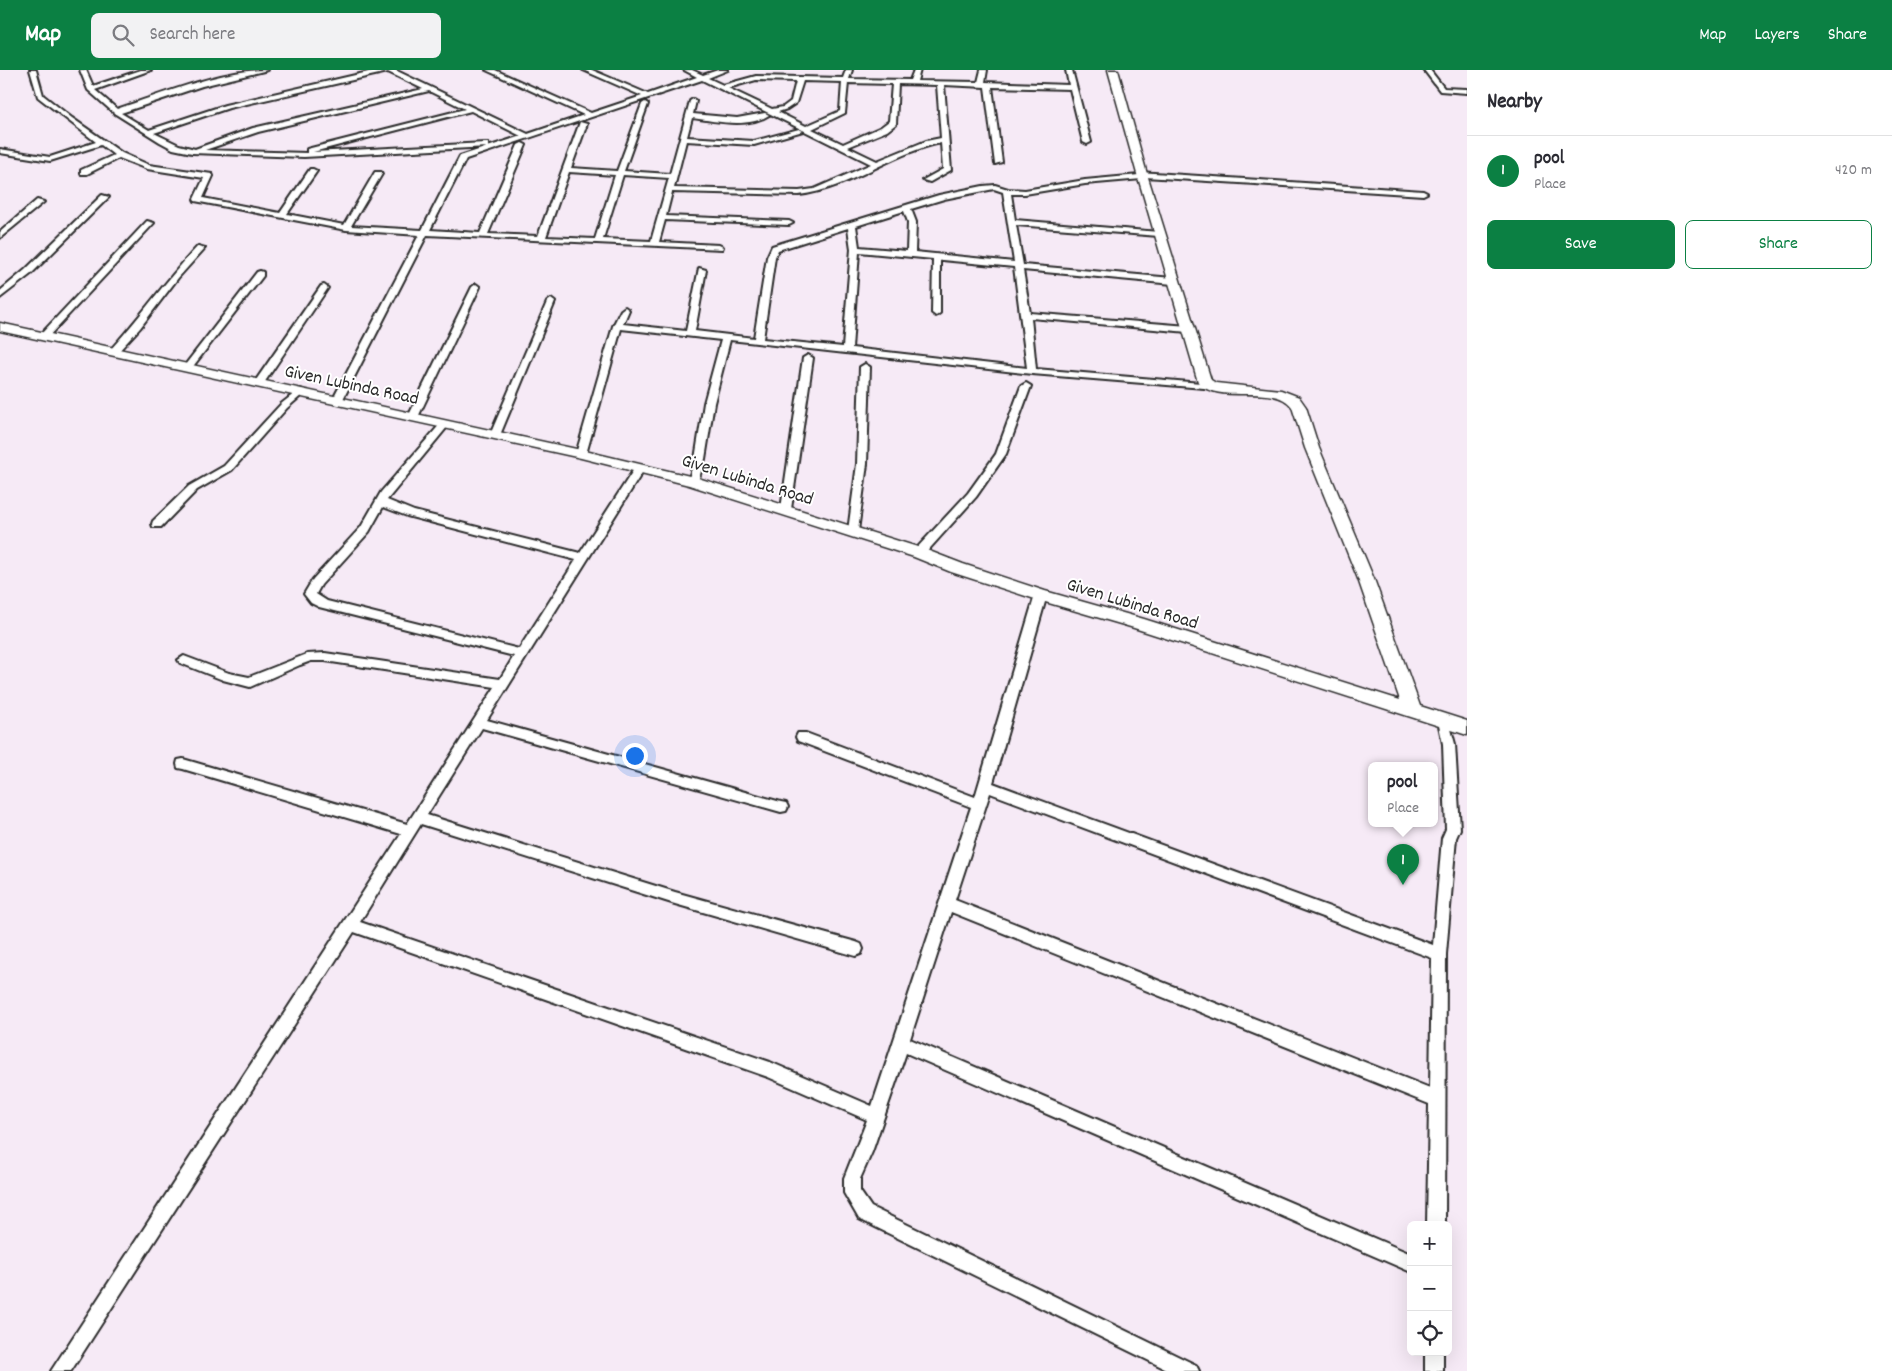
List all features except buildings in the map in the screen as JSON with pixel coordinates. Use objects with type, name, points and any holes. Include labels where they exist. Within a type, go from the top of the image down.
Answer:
[{"type":"street","points":[[32,70],[40,96],[69,120],[119,155],[147,167],[209,176],[198,199],[283,214],[346,228],[719,247]]},
{"type":"street","points":[[83,70],[90,89],[116,112],[157,139],[178,147],[198,151],[298,155],[383,153],[505,144]]},
{"type":"street","points":[[90,89],[148,70]]},
{"type":"street","points":[[116,112],[200,84],[264,70]]},
{"type":"street","points":[[148,133],[226,106],[386,70]]},
{"type":"street","points":[[390,70],[529,136]]},
{"type":"street","points":[[489,70],[590,115]]},
{"type":"street","points":[[586,70],[646,100]]},
{"type":"street","points":[[687,70],[724,87],[768,113],[877,164],[929,143],[944,140]]},
{"type":"street","points":[[337,401],[463,158],[590,115],[646,100],[723,70]]},
{"type":"street","points":[[778,79],[782,70]]},
{"type":"street","points":[[682,139],[760,142],[803,130],[843,112],[846,80],[849,70]]},
{"type":"street","points":[[913,82],[917,70]]},
{"type":"street","points":[[984,70],[984,84],[998,162]]},
{"type":"street","points":[[1069,70],[1087,142]]},
{"type":"street","points":[[1113,70],[1159,234],[1206,385]]},
{"type":"street","points":[[1427,70],[1442,90],[1467,91]]},
{"type":"street","points":[[724,87],[756,78],[1073,87]]},
{"type":"street","points":[[689,116],[754,119],[785,108],[794,102],[800,79]]},
{"type":"street","points":[[842,147],[884,129],[893,122],[895,82]]},
{"type":"street","points":[[927,180],[947,170],[940,83]]},
{"type":"street","points":[[198,151],[256,130],[430,89]]},
{"type":"street","points":[[598,242],[620,172],[646,100]]},
{"type":"street","points":[[654,244],[693,101]]},
{"type":"street","points":[[298,155],[337,143],[472,109]]},
{"type":"street","points":[[540,239],[582,124]]},
{"type":"street","points":[[0,151],[50,159],[101,143]]},
{"type":"street","points":[[483,236],[522,145]]},
{"type":"street","points":[[84,172],[119,155]]},
{"type":"street","points":[[670,190],[799,193],[816,191],[872,166]]},
{"type":"street","points":[[566,170],[673,176]]},
{"type":"street","points":[[283,214],[313,172]]},
{"type":"street","points":[[346,228],[378,174]]},
{"type":"street","points":[[758,341],[770,257],[775,248],[942,197],[983,188],[995,188],[1010,193],[1142,175],[1423,193]]},
{"type":"street","points":[[1010,193],[1012,222],[1026,315],[1032,371]]},
{"type":"street","points":[[0,295],[28,272],[105,197]]},
{"type":"street","points":[[0,236],[40,202]]},
{"type":"street","points":[[907,208],[912,222],[911,254]]},
{"type":"street","points":[[662,218],[789,223]]},
{"type":"street","points":[[1012,222],[1159,234]]},
{"type":"street","points":[[44,336],[150,223]]},
{"type":"street","points":[[847,350],[855,249],[852,225]]},
{"type":"street","points":[[833,231],[854,239]]},
{"type":"street","points":[[114,351],[137,326],[175,276],[201,248]]},
{"type":"street","points":[[855,249],[1173,281]]},
{"type":"street","points":[[936,313],[936,260],[940,257]]},
{"type":"street","points":[[690,334],[702,270]]},
{"type":"street","points":[[188,367],[260,274]]},
{"type":"street","points":[[413,417],[476,287]]},
{"type":"street","points":[[259,383],[324,288]]},
{"type":"street","points":[[495,435],[550,302]]},
{"type":"street","points":[[581,454],[616,326],[625,310]]},
{"type":"street","points":[[1026,315],[1188,329]]},
{"type":"street","points":[[616,326],[1032,371],[1206,385],[1276,393],[1294,400],[1299,407],[1315,454],[1366,579],[1413,711]]},
{"type":"street","name":"Given Lubinda Road","points":[[2,329],[44,336],[188,367],[581,454],[693,481],[786,509],[1041,595],[1138,623],[1467,728]]},
{"type":"street","points":[[693,481],[700,459],[709,403],[726,338]]},
{"type":"street","points":[[786,509],[808,358]]},
{"type":"street","points":[[853,531],[862,464],[865,367]]},
{"type":"street","points":[[919,553],[972,495],[1001,454],[1026,386]]},
{"type":"street","points":[[158,524],[193,488],[222,474],[284,406],[300,392]]},
{"type":"street","points":[[445,424],[392,485],[365,529],[317,582],[310,594],[311,597],[316,601],[339,608],[524,654]]},
{"type":"street","points":[[60,1371],[420,818],[640,468]]},
{"type":"street","points":[[381,502],[411,514],[584,558]]},
{"type":"street","points":[[1041,595],[986,786],[864,1152],[852,1178],[852,1193],[865,1213],[1190,1371]]},
{"type":"street","points":[[184,660],[227,677],[250,682],[311,657],[326,657],[504,684]]},
{"type":"street","points":[[1436,1221],[1439,954],[1449,838],[1453,829],[1449,744],[1444,721]]},
{"type":"street","points":[[480,723],[782,807]]},
{"type":"street","points":[[802,737],[979,804]]},
{"type":"street","points":[[184,764],[411,831]]},
{"type":"street","points":[[986,786],[1439,954]]},
{"type":"street","points":[[420,818],[675,898],[856,949]]},
{"type":"street","points":[[948,904],[1437,1100]]},
{"type":"street","points":[[351,925],[770,1070],[875,1116]]},
{"type":"street","points":[[901,1043],[1407,1261]]},
{"type":"street","points":[[1434,1356],[1434,1371]]},
{"type":"place","name":"pool","points":[[1403,885]]}]
